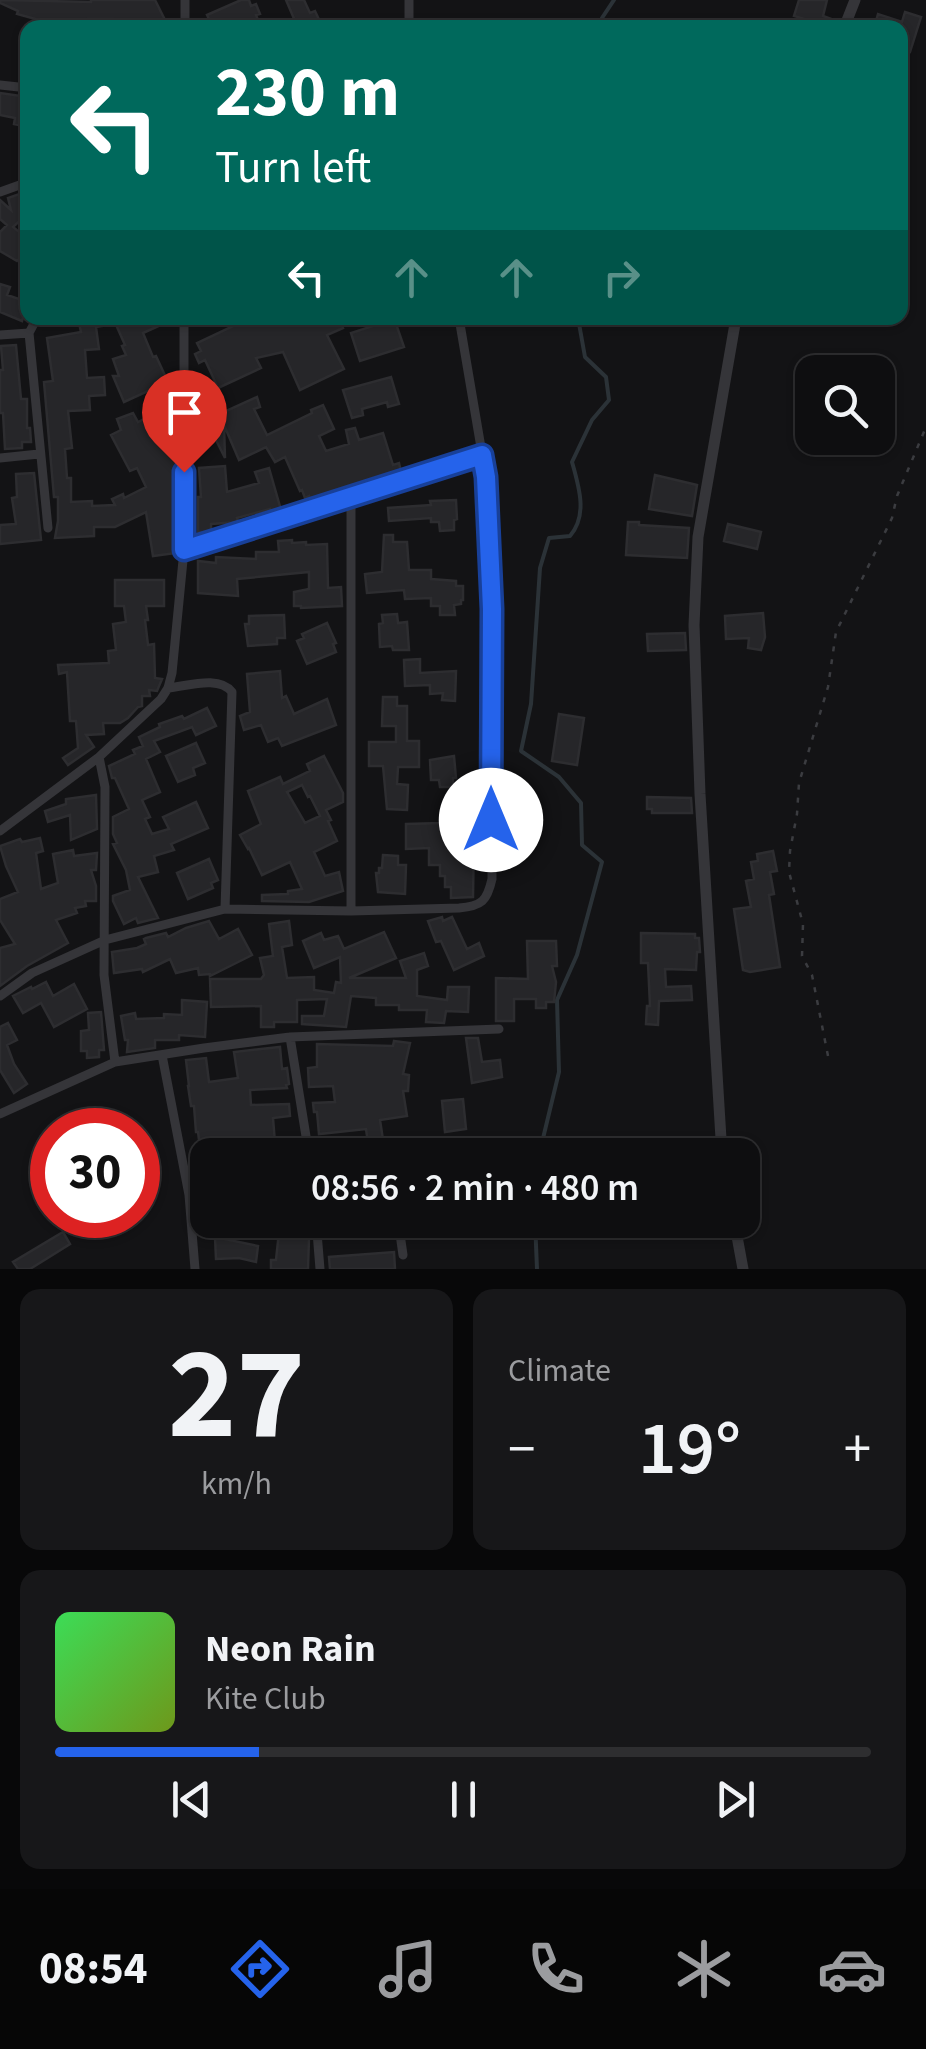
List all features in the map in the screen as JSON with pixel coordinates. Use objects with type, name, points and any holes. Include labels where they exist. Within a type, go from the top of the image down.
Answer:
[{"type":"street","points":[[33,325],[29,332],[48,528]]},
{"type":"street","points":[[0,831],[99,757],[168,688],[184,550],[184,325]]},
{"type":"street","points":[[0,996],[32,973],[105,940],[225,909],[350,911],[472,907],[489,894],[492,609],[486,477],[460,325]]},
{"type":"street","points":[[721,1138],[694,625],[698,537],[735,325]]},
{"type":"street","points":[[0,335],[29,332]]},
{"type":"street","points":[[0,458],[40,454]]},
{"type":"street","points":[[184,550],[482,455]]},
{"type":"street","points":[[350,911],[351,498]]},
{"type":"street","points":[[168,688],[219,682],[232,692],[225,909]]},
{"type":"street","points":[[99,757],[105,787],[104,976],[116,1062]]},
{"type":"street","points":[[0,1114],[116,1062],[290,1037],[499,1029]]},
{"type":"street","points":[[290,1037],[306,1138]]},
{"type":"street","points":[[162,1055],[189,1195],[194,1269]]},
{"type":"street","points":[[317,1238],[320,1269]]},
{"type":"street","points":[[401,1238],[403,1255]]},
{"type":"street","points":[[737,1238],[743,1269]]},
{"type":"path","points":[[828,1056],[812,974],[802,956],[803,924],[789,872],[799,784],[828,686],[836,632],[892,518],[897,496],[926,427]]},
{"type":"building","points":[[155,0],[165,20],[39,20],[17,14],[18,11],[0,3]]},
{"type":"building","points":[[241,0],[249,0],[251,6],[256,4],[260,14],[256,15],[258,20],[209,20],[207,15]]},
{"type":"building","points":[[286,0],[304,0],[310,13],[315,11],[319,20],[295,20]]},
{"type":"building","points":[[799,0],[827,0],[823,16],[834,20],[808,20],[794,16]]},
{"type":"building","points":[[905,12],[921,17],[910,52],[908,20],[903,20]]},
{"type":"building","points":[[0,93],[20,96],[20,125],[14,124],[15,118],[0,115]]},
{"type":"building","points":[[20,194],[20,220],[13,227],[20,233],[17,261],[0,251],[0,232],[7,225],[0,219],[0,200],[11,210],[8,198]]},
{"type":"building","points":[[0,284],[10,287],[7,295],[20,299],[20,320],[0,312]]},
{"type":"building","points":[[80,325],[102,325],[96,327],[99,349],[85,350],[87,378],[104,377],[105,395],[89,396],[90,410],[68,411],[72,448],[65,449],[71,502],[115,505],[112,499],[123,494],[124,498],[146,487],[137,468],[130,471],[111,435],[121,430],[117,419],[133,413],[138,422],[164,409],[176,433],[176,553],[153,556],[146,512],[115,527],[94,527],[94,536],[55,538],[58,497],[54,497],[44,382],[53,381],[47,338],[81,332]]},
{"type":"building","points":[[116,325],[161,325],[143,333],[168,382],[124,402],[113,376],[119,376],[113,359],[126,355],[122,346],[125,345]]},
{"type":"building","points":[[235,325],[342,325],[343,328],[327,335],[344,369],[300,390],[283,352],[256,358],[261,368],[218,388],[205,360],[199,363],[195,354],[201,351],[197,343]]},
{"type":"building","points":[[396,325],[404,347],[360,361],[351,333],[373,326]]},
{"type":"building","points":[[16,345],[21,399],[27,399],[31,442],[22,442],[22,448],[5,449],[0,413],[1,346]]},
{"type":"building","points":[[391,377],[399,404],[388,407],[387,402],[362,409],[363,415],[352,418],[343,390]]},
{"type":"building","points":[[257,397],[260,407],[254,409],[267,435],[323,405],[334,429],[319,436],[326,451],[349,444],[346,430],[355,428],[359,440],[383,433],[393,465],[399,463],[401,472],[310,499],[300,491],[285,457],[275,462],[266,447],[239,460],[224,425],[225,458],[206,420]]},
{"type":"building","points":[[225,466],[227,492],[259,483],[255,472],[269,468],[281,510],[237,518],[238,522],[211,524],[211,532],[198,532],[199,468]]},
{"type":"building","points":[[34,473],[41,540],[0,544],[0,525],[16,524],[12,498],[17,497],[16,474]]},
{"type":"building","points":[[655,475],[697,485],[692,516],[649,509]]},
{"type":"building","points":[[456,500],[454,530],[440,531],[439,522],[431,522],[431,518],[389,521],[388,508]]},
{"type":"building","points":[[628,522],[689,528],[687,558],[626,555]]},
{"type":"building","points":[[728,524],[761,532],[757,549],[724,541]]},
{"type":"building","points":[[384,535],[393,535],[393,542],[407,542],[409,570],[431,570],[431,579],[456,581],[456,586],[463,586],[463,600],[454,605],[455,615],[440,615],[440,606],[431,606],[431,598],[405,599],[404,590],[367,593],[365,574],[382,572]]},
{"type":"building","points":[[278,541],[306,545],[327,544],[328,588],[341,587],[342,606],[294,606],[294,592],[309,589],[309,572],[237,579],[238,596],[198,593],[198,561],[216,563],[216,557],[256,559],[256,552],[279,552]]},
{"type":"building","points":[[115,580],[164,580],[164,606],[146,606],[145,620],[148,645],[154,644],[155,678],[162,679],[157,691],[149,690],[150,696],[142,696],[142,706],[128,718],[120,723],[103,723],[104,734],[86,735],[94,747],[68,765],[63,758],[78,748],[76,721],[70,721],[67,672],[59,674],[58,665],[109,663],[108,651],[116,650],[113,624],[126,622],[124,606],[115,606]]},
{"type":"building","points":[[763,613],[765,637],[761,650],[748,648],[749,638],[726,639],[725,616]]},
{"type":"building","points":[[397,614],[398,623],[407,622],[409,650],[380,647],[382,615]]},
{"type":"building","points":[[284,615],[285,638],[277,638],[277,644],[248,646],[245,624],[249,624],[249,616]]},
{"type":"building","points":[[327,623],[336,652],[307,664],[297,641],[304,638],[302,634]]},
{"type":"building","points":[[685,633],[686,650],[648,651],[647,634]]},
{"type":"building","points":[[420,659],[420,673],[456,671],[455,701],[442,700],[443,693],[430,694],[430,685],[405,686],[404,660]]},
{"type":"building","points":[[280,671],[282,698],[286,696],[294,714],[327,699],[336,725],[282,746],[278,738],[268,742],[261,725],[244,730],[240,716],[250,712],[247,674]]},
{"type":"building","points":[[383,697],[397,697],[397,706],[407,706],[407,741],[419,741],[419,767],[398,767],[397,784],[408,785],[407,810],[387,809],[383,766],[369,766],[369,742],[396,742],[396,726],[382,726]]},
{"type":"building","points":[[207,708],[216,726],[196,735],[192,727],[154,741],[160,752],[146,759],[160,792],[142,800],[152,834],[169,829],[163,817],[196,802],[208,828],[171,844],[174,850],[154,856],[158,872],[138,877],[158,918],[138,923],[136,918],[124,924],[113,896],[130,890],[126,870],[113,844],[117,843],[113,817],[129,809],[109,766],[135,754],[133,750],[143,746],[139,737],[160,727],[159,724],[182,716],[184,719]]},
{"type":"building","points":[[559,714],[584,718],[577,765],[552,761]]},
{"type":"building","points":[[196,743],[205,763],[193,768],[195,775],[178,782],[166,756]]},
{"type":"building","points":[[324,756],[343,793],[343,802],[326,810],[337,841],[314,852],[325,876],[339,872],[343,891],[309,902],[262,901],[262,895],[302,889],[290,862],[262,875],[240,835],[261,824],[248,791],[280,777],[283,784],[310,771],[307,764]],"holes":[[[302,785],[320,816],[305,823],[287,792]]]},
{"type":"building","points":[[454,756],[453,787],[440,787],[439,780],[431,780],[430,760]]},
{"type":"building","points":[[96,795],[97,829],[71,840],[70,815],[48,822],[45,811],[66,804],[66,799]]},
{"type":"building","points":[[647,797],[691,798],[692,813],[652,813],[652,809],[647,809]]},
{"type":"building","points":[[442,815],[469,815],[469,836],[474,836],[473,897],[451,898],[451,887],[445,887],[445,876],[440,876],[440,865],[429,865],[429,848],[406,849],[406,824],[442,823]]},
{"type":"building","points":[[40,838],[43,851],[36,853],[41,889],[58,883],[53,854],[73,850],[74,856],[97,853],[96,870],[91,870],[96,901],[85,901],[86,906],[75,908],[77,913],[56,920],[68,943],[0,986],[0,948],[15,944],[0,920],[0,899],[18,892],[0,846]]},
{"type":"building","points":[[773,851],[777,871],[770,872],[774,894],[769,895],[780,967],[750,972],[743,970],[734,909],[751,907],[746,881],[754,879],[751,862],[758,861],[757,854]]},
{"type":"building","points":[[383,855],[398,856],[398,865],[406,865],[405,894],[378,892],[376,873],[382,868]]},
{"type":"building","points":[[209,859],[218,880],[211,883],[213,888],[188,899],[177,873]]},
{"type":"building","points":[[442,917],[443,921],[452,917],[467,949],[479,943],[484,956],[454,970],[428,921]]},
{"type":"building","points":[[209,921],[219,939],[238,929],[252,955],[210,976],[199,975],[198,968],[176,973],[170,959],[143,972],[142,969],[114,973],[112,952],[137,948],[146,944],[146,938],[166,933],[168,937]]},
{"type":"building","points":[[289,921],[292,945],[282,947],[287,978],[314,977],[314,990],[334,993],[336,982],[341,983],[340,957],[314,968],[303,941],[321,933],[324,940],[338,936],[344,949],[384,932],[396,958],[349,978],[406,978],[400,961],[424,953],[428,966],[417,970],[417,996],[447,1000],[448,987],[469,987],[468,1012],[446,1011],[444,1023],[426,1022],[427,1010],[399,1010],[399,1005],[376,1005],[376,998],[351,996],[346,1027],[302,1024],[302,1016],[324,1016],[327,999],[297,1000],[297,1022],[274,1022],[274,1027],[261,1027],[261,1006],[211,1007],[210,979],[261,979],[264,975],[260,958],[273,956],[269,924]]},
{"type":"building","points":[[641,933],[695,934],[699,938],[696,970],[665,969],[666,987],[691,986],[692,1000],[659,1001],[658,1025],[646,1024],[650,1006],[648,963],[641,963]]},
{"type":"building","points":[[527,941],[556,941],[557,966],[552,966],[556,982],[554,1002],[546,1002],[546,1008],[536,1008],[536,999],[514,999],[514,1021],[496,1021],[496,978],[528,979]]},
{"type":"building","points":[[46,982],[53,996],[74,984],[87,1009],[54,1027],[41,1003],[23,1013],[13,996]]},
{"type":"building","points":[[182,1000],[207,1002],[205,1037],[179,1035],[179,1040],[155,1040],[155,1048],[127,1052],[121,1016],[135,1013],[136,1019],[182,1015]]},
{"type":"building","points":[[101,1012],[104,1050],[99,1050],[99,1057],[87,1058],[87,1051],[81,1051],[81,1031],[89,1030],[88,1013]]},
{"type":"building","points":[[8,1023],[17,1040],[7,1045],[27,1084],[14,1093],[0,1070],[0,1027]]},
{"type":"building","points":[[466,1038],[478,1038],[482,1062],[500,1060],[502,1077],[472,1083]]},
{"type":"building","points":[[394,1041],[410,1043],[403,1074],[409,1075],[408,1091],[403,1091],[407,1116],[380,1120],[383,1138],[367,1138],[366,1129],[319,1134],[313,1103],[335,1102],[333,1086],[309,1087],[308,1068],[317,1067],[317,1044],[393,1046]]},
{"type":"building","points":[[280,1047],[282,1069],[287,1068],[287,1088],[250,1090],[251,1105],[289,1104],[290,1116],[273,1118],[275,1138],[199,1138],[186,1060],[206,1058],[209,1082],[238,1078],[234,1052]]},
{"type":"building","points":[[463,1099],[466,1129],[445,1132],[442,1101]]},
{"type":"building","points":[[53,1238],[66,1238],[70,1244],[30,1269],[18,1269],[13,1262]]},
{"type":"building","points":[[215,1238],[258,1246],[256,1262],[216,1259]]},
{"type":"building","points":[[278,1238],[309,1238],[308,1269],[271,1269],[271,1260],[276,1260]]},
{"type":"building","points":[[394,1252],[395,1269],[330,1269],[329,1257]]},
{"type":"waterway","points":[[602,20],[614,0]]},
{"type":"waterway","points":[[543,1138],[559,1072],[557,1000],[577,955],[602,862],[582,845],[581,803],[559,777],[521,751],[531,704],[540,568],[549,538],[570,536],[576,528],[580,501],[572,462],[592,420],[609,400],[606,377],[585,357],[579,325]]},
{"type":"waterway","points":[[536,1238],[537,1269]]},
{"type":"route","points":[[184,472],[184,550],[482,455],[492,609],[491,820]]}]
